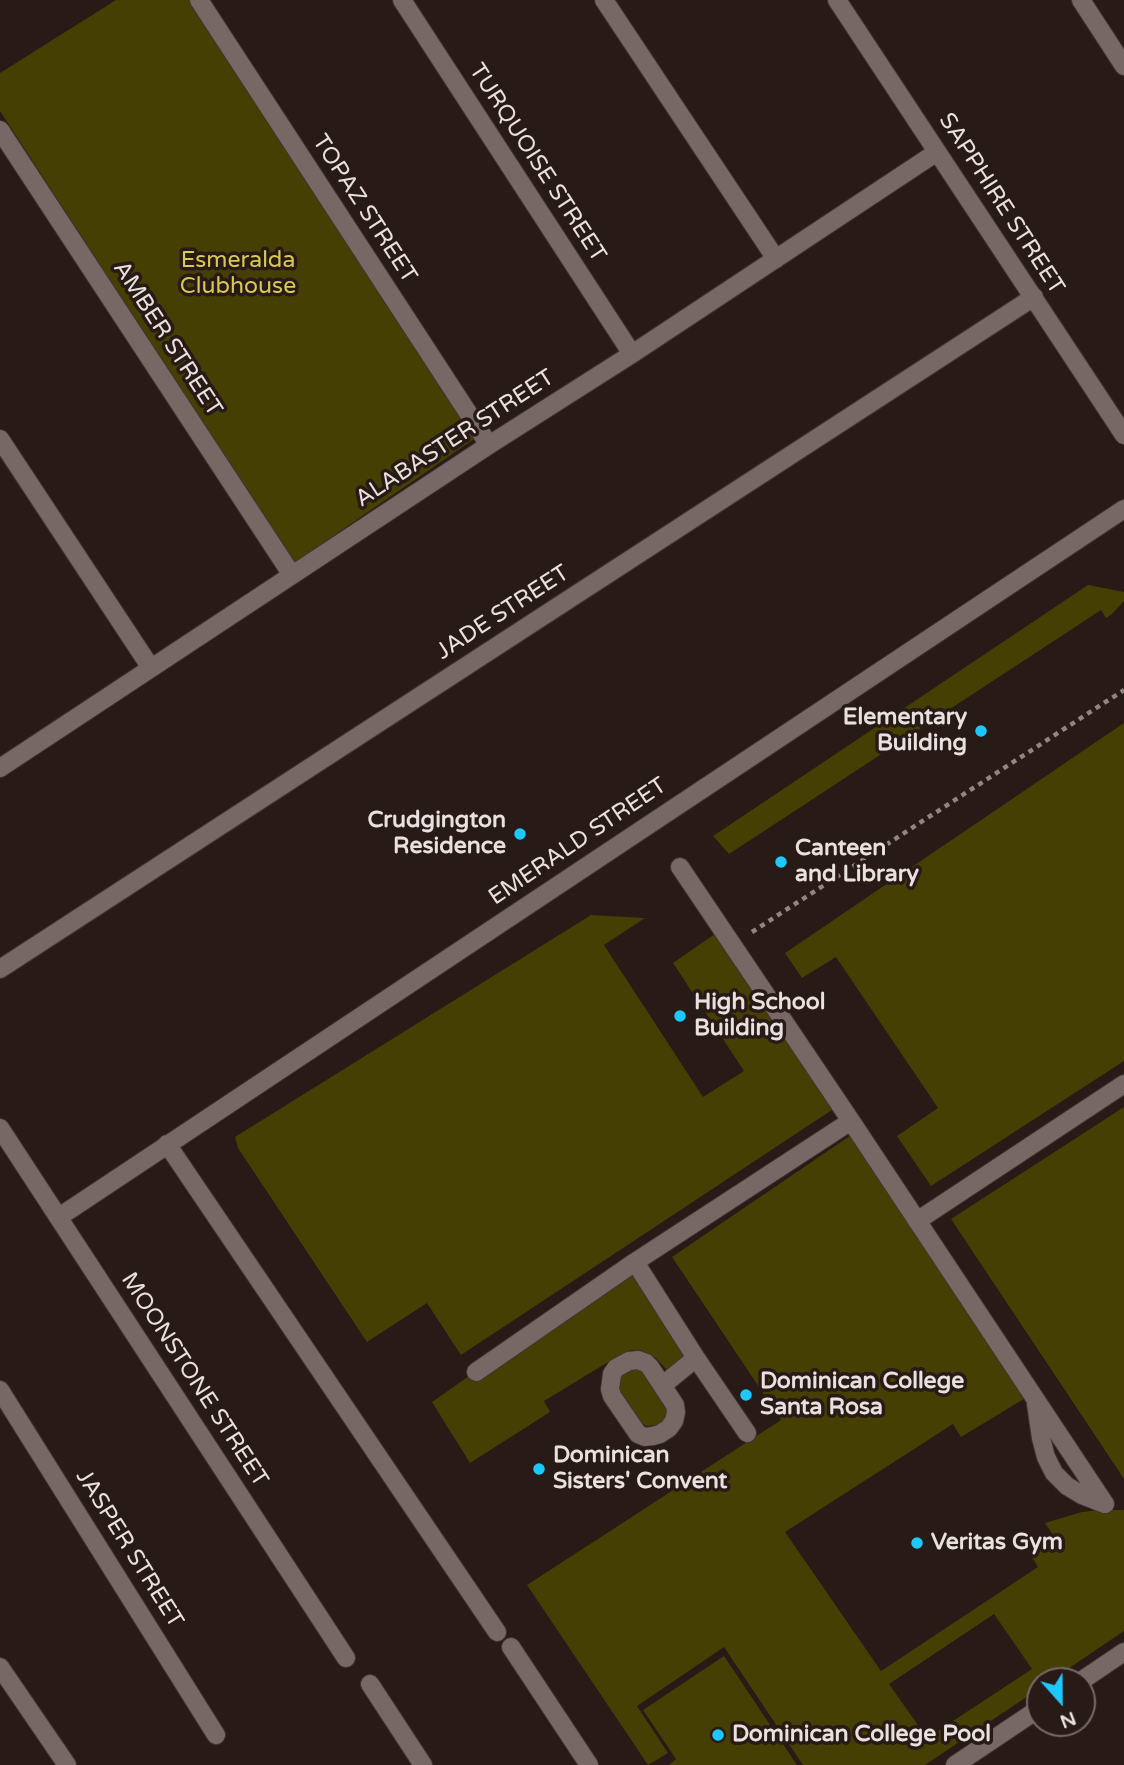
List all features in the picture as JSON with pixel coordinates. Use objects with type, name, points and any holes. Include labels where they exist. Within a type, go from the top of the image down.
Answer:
[{"type":"street","name":"TOPAZ STREET","points":[[199,0],[489,445]]},
{"type":"street","name":"TURQUOISE STREET","points":[[402,0],[632,354]]},
{"type":"street","points":[[604,0],[776,259]]},
{"type":"street","name":"SAPPHIRE STREET","points":[[837,0],[1124,435]]},
{"type":"street","points":[[1080,0],[1124,66]]},
{"type":"street","name":"AMBER STREET","points":[[0,130],[292,575]]},
{"type":"street","name":"ALABASTER STREET","points":[[2,762],[151,668],[937,152]]},
{"type":"street","name":"JADE STREET","points":[[0,969],[1034,298]]},
{"type":"street","points":[[0,439],[151,668]]},
{"type":"street","name":"EMERALD STREET","points":[[59,1217],[1124,509]]},
{"type":"street","points":[[680,867],[851,1121],[1036,1399],[1105,1504],[1067,1486],[1054,1473],[1041,1438],[1036,1399]]},
{"type":"street","points":[[917,1220],[1124,1084]]},
{"type":"street","points":[[476,1372],[635,1262],[851,1121]]},
{"type":"street","name":"MOONSTONE STREET","points":[[0,1128],[346,1658]]},
{"type":"street","points":[[167,1144],[497,1632]]},
{"type":"street","points":[[635,1262],[747,1433]]},
{"type":"street","points":[[663,1385],[696,1357]]},
{"type":"street","name":"JASPER STREET","points":[[0,1390],[216,1735]]},
{"type":"street","points":[[511,1647],[589,1765]]},
{"type":"street","points":[[1096,1671],[1124,1652]]},
{"type":"street","points":[[0,1667],[67,1765]]},
{"type":"street","points":[[370,1684],[423,1765]]},
{"type":"street","points":[[955,1765],[1026,1717]]},
{"type":"path","points":[[747,936],[1124,690]]},
{"type":"green space","name":"Esmeralda Clubhouse","points":[[116,0],[192,0],[477,437],[294,563],[0,111],[0,73]]},
{"type":"green space","points":[[1088,585],[1124,592],[1124,601],[1106,618],[1101,610],[729,854],[713,836]]},
{"type":"green space","points":[[1124,723],[1124,1061],[931,1186],[897,1136],[938,1108],[836,957],[802,978],[785,953]]},
{"type":"green space","points":[[591,915],[645,918],[604,945],[703,1097],[744,1071],[673,963],[725,927],[841,1104],[461,1355],[427,1303],[367,1342],[238,1148],[235,1137]]},
{"type":"green space","points":[[1124,1107],[1124,1479],[951,1219]]},
{"type":"green space","points":[[857,1131],[1032,1394],[961,1437],[953,1424],[785,1532],[881,1671],[1038,1567],[1028,1551],[1053,1535],[1045,1523],[1082,1512],[1124,1510],[1124,1631],[1071,1667],[1031,1667],[994,1614],[889,1684],[927,1738],[1026,1673],[1026,1697],[925,1765],[803,1765],[724,1647],[637,1706],[668,1753],[648,1765],[527,1585],[781,1420],[672,1257]]},
{"type":"green space","points":[[638,1257],[699,1348],[667,1370],[656,1358],[640,1350],[632,1350],[618,1356],[544,1401],[550,1412],[470,1463],[432,1402]]},
{"type":"green space","points":[[635,1368],[645,1373],[666,1406],[667,1415],[657,1425],[646,1426],[641,1422],[619,1390],[618,1379],[622,1373]]},
{"type":"green space","name":"Dominican College Pool","points":[[724,1656],[797,1765],[669,1765],[676,1759],[643,1710]]},
{"type":"place","name":"Elementary Building","points":[[981,731]]},
{"type":"place","name":"Crudgington Residence","points":[[520,834]]},
{"type":"place","name":"Canteen and Library","points":[[781,862]]},
{"type":"place","name":"High School Building","points":[[680,1016]]},
{"type":"place","name":"Dominican College Santa Rosa","points":[[746,1395]]},
{"type":"place","name":"Dominican Sisters' Convent","points":[[539,1469]]},
{"type":"place","name":"Veritas Gym","points":[[917,1543]]},
{"type":"place","name":"Dominican College Pool","points":[[718,1735]]}]
